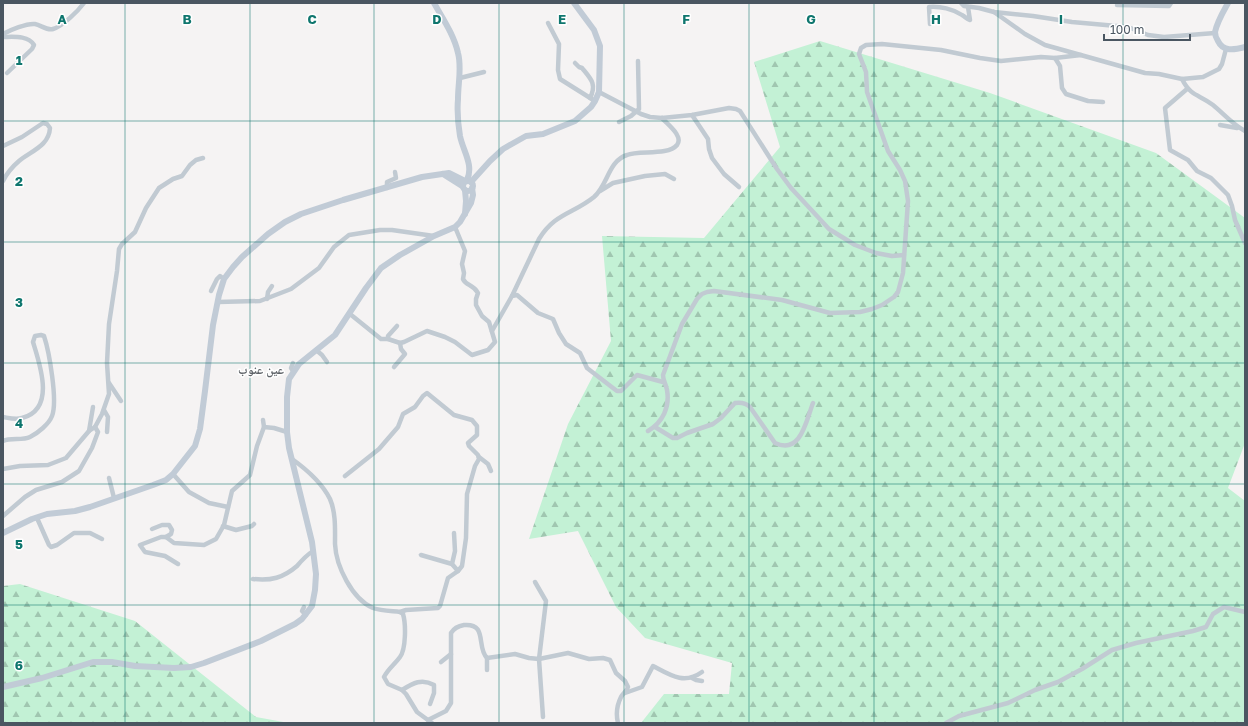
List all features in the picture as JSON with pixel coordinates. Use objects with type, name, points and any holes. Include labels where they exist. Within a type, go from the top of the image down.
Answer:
[{"type":"street","points":[[3,36],[11,30],[34,24],[50,30],[54,29],[67,20],[84,3]]},
{"type":"street","points":[[434,3],[451,33],[460,59],[458,117],[460,137],[469,165],[470,174],[467,185]]},
{"type":"street","points":[[574,3],[594,30],[600,46],[599,92],[593,100]]},
{"type":"street","points":[[961,3],[964,6],[994,12],[1072,22],[1128,27],[1148,35],[1164,37],[1215,32]]},
{"type":"street","points":[[1117,5],[1169,6],[1171,3]]},
{"type":"street","points":[[1228,3],[1215,32],[1218,42],[1226,49],[1235,50],[1245,48]]},
{"type":"street","points":[[930,24],[929,7],[948,9],[963,15],[967,20],[970,20],[968,7]]},
{"type":"street","points":[[994,12],[1034,40],[1045,45],[1145,73],[1159,74],[1182,79],[1203,77],[1214,72],[1222,64],[1226,49]]},
{"type":"street","points":[[548,22],[559,44],[558,70],[560,79],[593,100]]},
{"type":"street","points":[[3,36],[25,38],[34,45],[32,49],[7,73]]},
{"type":"street","points":[[648,431],[655,427],[664,416],[667,404],[667,389],[663,382],[667,362],[682,324],[697,299],[702,294],[714,291],[782,300],[830,313],[860,312],[882,305],[894,297],[898,292],[903,273],[908,201],[907,190],[900,170],[888,151],[867,92],[866,72],[859,54],[861,48],[873,44],[889,44],[941,50],[1001,61],[1081,55]]},
{"type":"street","points":[[1055,58],[1060,66],[1062,88],[1066,94],[1088,101],[1103,102]]},
{"type":"street","points":[[619,122],[639,110],[638,61]]},
{"type":"street","points":[[467,185],[503,149],[526,136],[543,134],[575,121],[591,107],[594,91],[592,82],[582,68],[575,63]]},
{"type":"street","points":[[460,78],[484,72]]},
{"type":"street","points":[[1182,79],[1187,90],[1212,104],[1230,122],[1243,130]]},
{"type":"street","points":[[1187,90],[1165,108],[1170,150],[1188,160],[1197,171],[1211,178],[1228,195],[1235,220],[1245,244]]},
{"type":"street","points":[[599,92],[637,112],[650,117],[662,118],[692,115],[729,108],[740,111],[791,188],[830,229],[855,245],[876,253],[892,256],[904,255]]},
{"type":"street","points":[[692,115],[708,139],[709,150],[712,158],[724,174],[739,188]]},
{"type":"street","points":[[599,192],[613,165],[623,156],[631,153],[657,152],[677,145],[679,140],[678,135],[662,118]]},
{"type":"street","points":[[3,146],[22,137],[44,123],[50,128],[50,135],[42,145],[13,167],[7,173],[3,181]]},
{"type":"street","points":[[1220,125],[1243,130]]},
{"type":"street","points":[[3,469],[20,466],[48,465],[66,458],[89,431],[95,427],[104,410],[109,394],[107,363],[108,324],[117,272],[119,249],[122,244],[135,232],[146,208],[159,188],[173,179],[182,176],[190,165],[196,160],[203,158]]},
{"type":"street","points":[[387,188],[387,182],[396,178],[395,172]]},
{"type":"street","points":[[3,533],[47,514],[75,511],[153,485],[166,480],[173,474],[195,446],[200,429],[213,324],[224,279],[242,257],[268,234],[294,217],[322,206],[422,177],[449,173],[467,185],[473,196],[465,216],[455,227],[434,236],[400,255],[381,268],[335,335],[299,364],[289,379],[287,432],[314,551],[315,590],[312,606],[306,615],[295,624],[261,641],[222,657],[191,667],[135,666],[112,662],[93,662],[42,678],[3,687]]},
{"type":"street","points":[[492,331],[512,296],[544,230],[555,219],[594,197],[613,183],[645,176],[664,174],[674,180]]},
{"type":"street","points":[[350,314],[381,339],[388,339],[400,343],[427,331],[455,342],[472,355],[488,350],[492,347],[495,342],[489,322],[482,316],[476,305],[478,293],[475,287],[464,282],[462,279],[464,273],[462,264],[465,251],[455,227]]},
{"type":"street","points":[[218,302],[257,302],[291,289],[309,277],[324,262],[334,247],[349,235],[380,230],[392,230],[434,236]]},
{"type":"street","points":[[211,291],[220,276],[224,279]]},
{"type":"street","points":[[267,299],[268,292],[272,286]]},
{"type":"street","points":[[512,296],[517,294],[538,313],[553,319],[566,344],[580,354],[587,368],[617,391],[621,390],[637,375],[663,382]]},
{"type":"street","points":[[388,339],[388,336],[397,326]]},
{"type":"street","points":[[3,417],[20,419],[34,412],[41,403],[43,392],[42,379],[33,342],[35,336],[44,336],[47,347],[55,404],[52,416],[44,426],[29,438],[3,440]]},
{"type":"street","points":[[394,366],[405,354],[401,349],[400,343]]},
{"type":"street","points":[[316,350],[327,362]]},
{"type":"street","points":[[293,363],[291,368],[293,371]]},
{"type":"street","points":[[108,382],[121,401]]},
{"type":"street","points":[[345,476],[379,449],[398,427],[403,414],[415,407],[427,393],[454,415],[469,418],[475,423],[477,426],[477,435],[468,443],[468,446],[488,464],[491,471]]},
{"type":"street","points":[[655,427],[673,438],[677,438],[713,424],[736,403],[740,402],[750,407],[775,443],[781,446],[788,446],[794,444],[799,439],[813,403]]},
{"type":"street","points":[[89,431],[93,406]]},
{"type":"street","points":[[104,410],[108,417],[107,432]]},
{"type":"street","points":[[166,537],[174,543],[204,545],[216,539],[223,526],[232,491],[250,474],[256,446],[264,428],[262,420]]},
{"type":"street","points":[[3,516],[25,497],[36,490],[62,482],[79,471],[97,438],[98,432],[95,427]]},
{"type":"street","points":[[264,428],[274,428],[287,432]]},
{"type":"street","points":[[292,459],[300,464],[318,482],[330,499],[336,530],[336,554],[344,576],[352,590],[363,602],[372,608],[400,612],[406,610],[438,608],[440,606],[448,578],[462,566],[464,558],[468,488],[479,457]]},
{"type":"street","points":[[173,474],[189,492],[209,503],[228,506]]},
{"type":"street","points":[[109,478],[114,498]]},
{"type":"street","points":[[36,518],[49,545],[51,546],[57,545],[74,534],[90,533],[102,539]]},
{"type":"street","points":[[152,529],[169,524],[172,530],[171,534],[166,537],[161,537],[138,544],[145,552],[165,556],[178,564]]},
{"type":"street","points":[[223,526],[236,530],[252,526],[254,524]]},
{"type":"street","points":[[452,564],[455,551],[454,533]]},
{"type":"street","points":[[253,579],[270,580],[282,577],[308,554],[314,551]]},
{"type":"street","points":[[421,555],[452,564],[458,571]]},
{"type":"street","points":[[535,582],[546,601],[539,659],[543,717]]},
{"type":"street","points":[[304,606],[302,611],[306,615]]},
{"type":"street","points":[[946,723],[958,716],[1008,702],[1058,682],[1112,650],[1206,627],[1214,614],[1224,607],[1245,612]]},
{"type":"street","points":[[400,612],[404,617],[403,649],[399,659],[387,671],[384,677],[388,684],[402,690],[409,697],[417,712],[430,722],[450,706],[451,633],[454,628],[472,625],[476,627],[479,631],[483,653],[487,658],[487,670]]},
{"type":"street","points":[[487,658],[516,654],[539,659],[568,653],[589,659],[607,658],[610,660],[616,673],[628,687],[621,698],[618,707],[618,723]]},
{"type":"street","points":[[441,662],[451,654]]},
{"type":"street","points":[[624,694],[630,690],[642,687],[653,666],[676,677],[688,679],[702,672]]},
{"type":"street","points":[[692,678],[702,681]]},
{"type":"street","points":[[402,690],[416,682],[427,681],[434,685],[435,688],[430,704]]},
{"type":"green space","points":[[820,41],[990,93],[1156,153],[1245,218],[1245,443],[1228,488],[1245,501],[1245,723],[641,723],[664,694],[729,694],[732,663],[645,638],[616,607],[578,531],[529,539],[568,424],[611,341],[602,236],[704,238],[780,147],[754,62]]},
{"type":"green space","points":[[20,584],[135,621],[256,717],[289,723],[3,723],[3,586]]},
{"type":"district","name":"عين عنوب","points":[[261,369]]}]
